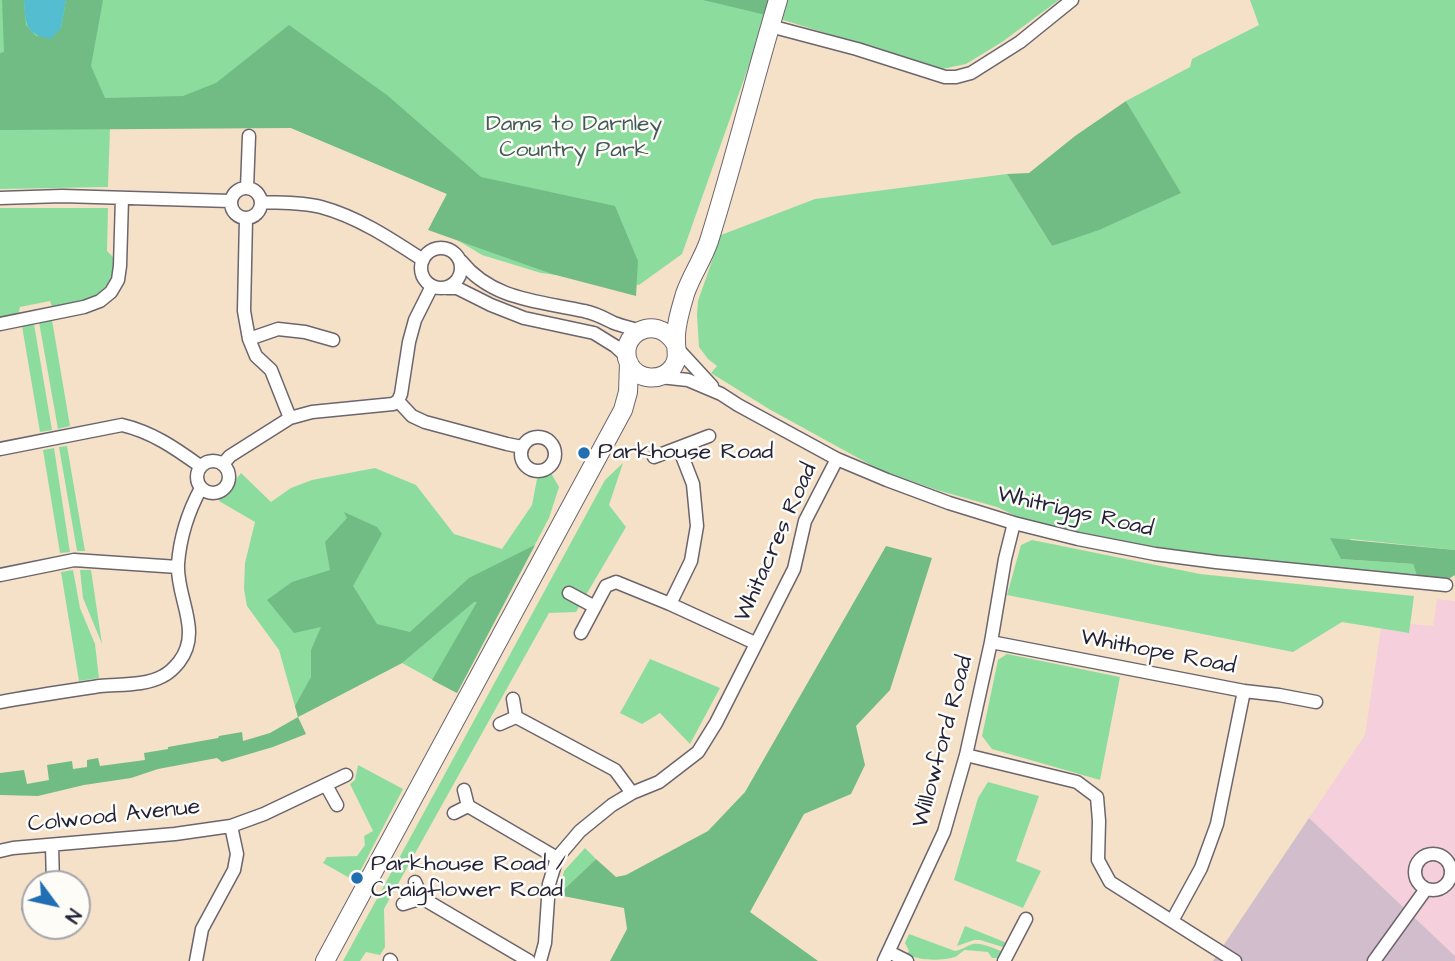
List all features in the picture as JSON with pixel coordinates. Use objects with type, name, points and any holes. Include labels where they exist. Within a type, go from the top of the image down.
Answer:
[{"type":"main road","points":[[623,410],[658,377],[671,369],[676,361],[677,327],[686,293],[707,244],[778,0]]},
{"type":"main road","points":[[325,961],[623,410],[628,392],[629,342],[658,321],[686,293]]},
{"type":"main road","points":[[644,329],[663,330],[676,345]]},
{"type":"main road","points":[[628,360],[639,375],[647,378],[658,377]]},
{"type":"street","points":[[770,26],[857,49],[945,77],[956,77],[971,73],[1020,42],[1072,0]]},
{"type":"street","points":[[247,188],[249,136]]},
{"type":"street","points":[[247,188],[254,190],[261,202],[254,216],[246,218],[237,216],[230,201],[239,189],[247,188]]},
{"type":"street","points":[[0,198],[62,196],[230,201]]},
{"type":"street","points":[[0,324],[85,307],[100,301],[111,292],[118,280],[120,266],[122,198]]},
{"type":"street","points":[[261,202],[318,206],[347,215],[390,238],[423,260]]},
{"type":"street","points":[[246,218],[244,311],[249,339],[256,356],[271,370],[290,418]]},
{"type":"street","points":[[628,360],[615,346],[594,333],[524,318],[457,288],[432,286],[424,279],[421,266],[423,260],[427,254],[439,248],[452,251],[474,276],[512,296],[594,313],[617,324],[644,329]]},
{"type":"street","points":[[447,288],[457,281],[462,268],[461,261]]},
{"type":"street","points":[[223,464],[230,456],[290,418],[312,412],[393,404],[398,401],[412,330],[432,286]]},
{"type":"street","points":[[249,339],[278,329],[305,331],[333,341]]},
{"type":"street","name":"Whitriggs Road","points":[[676,345],[703,378],[738,405],[837,459],[949,503],[1014,523],[1156,554],[1446,585]]},
{"type":"street","name":"Whitriggs Road","points":[[658,377],[688,380],[721,394]]},
{"type":"street","points":[[398,401],[412,416],[425,422],[522,447]]},
{"type":"street","points":[[0,449],[122,425],[139,429],[167,443],[200,466]]},
{"type":"street","points":[[654,457],[709,436]]},
{"type":"street","points":[[670,604],[691,561],[697,526],[693,484],[680,448]]},
{"type":"street","name":"Whitacres Road","points":[[540,961],[545,943],[549,884],[557,858],[580,831],[612,806],[632,793],[659,782],[698,752],[716,723],[793,569],[805,521],[837,459]]},
{"type":"street","points":[[211,460],[223,464],[228,471],[229,480],[225,488],[218,493],[209,493],[201,488],[197,481],[200,466],[211,460]]},
{"type":"street","points":[[0,702],[142,682],[162,677],[174,668],[189,642],[190,626],[178,567],[181,542],[189,510],[201,488]]},
{"type":"street","name":"Willowford Road","points":[[886,956],[944,832],[966,755],[1014,523]]},
{"type":"street","points":[[0,575],[74,560],[178,567]]},
{"type":"street","name":"Whitacres Road","points":[[581,633],[606,586],[616,582],[755,643]]},
{"type":"street","points":[[569,593],[595,607]]},
{"type":"street","name":"Whithope Road","points":[[991,642],[1244,691],[1316,702]]},
{"type":"street","points":[[1172,921],[1201,868],[1217,824],[1244,691]]},
{"type":"street","points":[[513,699],[516,717]]},
{"type":"street","points":[[516,717],[615,770],[632,793]]},
{"type":"street","points":[[499,724],[516,717]]},
{"type":"street","points":[[966,755],[1077,782],[1097,797],[1098,860],[1110,882],[1235,961]]},
{"type":"street","name":"Colwood Avenue","points":[[0,851],[231,826],[264,814],[346,775]]},
{"type":"street","points":[[326,785],[337,805]]},
{"type":"street","points":[[464,790],[468,806],[557,858]]},
{"type":"street","points":[[454,813],[468,806]]},
{"type":"street","name":"Colwood Avenue","points":[[196,961],[202,929],[234,870],[237,854],[231,826]]},
{"type":"street","points":[[52,845],[53,870]]},
{"type":"street","points":[[415,882],[422,898],[529,961]]},
{"type":"street","points":[[1374,961],[1426,889]]},
{"type":"street","points":[[403,904],[422,898]]},
{"type":"street","points":[[1004,961],[1026,919]]},
{"type":"street","points":[[886,956],[907,961]]},
{"type":"shaded area","points":[[1437,599],[1455,601],[1455,956],[1309,818],[1365,735],[1381,628],[1409,633],[1410,624],[1433,626]]},
{"type":"shaded area","points":[[1309,818],[1455,956],[1455,961],[1213,961]]},
{"type":"green space","name":"Dams to Darnley Country Park","points":[[0,0],[772,0],[682,254],[639,285],[541,273],[482,255],[431,224],[447,194],[291,128],[110,128],[108,187],[0,189]]},
{"type":"green space","points":[[2,0],[24,0],[26,25],[36,36],[61,28],[66,0],[103,0],[91,66],[105,98],[183,96],[216,83],[289,25],[387,95],[481,177],[615,206],[638,261],[636,296],[552,274],[428,230],[447,194],[291,128],[0,130],[0,53],[4,52]]},
{"type":"green space","points":[[703,0],[772,0],[766,15]]},
{"type":"green space","points":[[786,0],[1059,0],[1002,42],[966,64],[942,69],[780,19]]},
{"type":"green space","points":[[1250,0],[1455,0],[1455,550],[1351,539],[1341,559],[1413,564],[1417,576],[1250,560],[1076,533],[1018,517],[997,507],[880,470],[769,409],[711,373],[717,366],[699,347],[698,301],[721,235],[815,199],[1007,174],[1052,246],[1180,193],[1126,101],[1190,67],[1192,59],[1259,25]]},
{"type":"green space","points":[[1126,101],[1181,193],[1099,230],[1052,246],[1007,174],[1029,173],[1075,136]]},
{"type":"green space","points":[[0,208],[108,208],[107,251],[114,258],[113,270],[103,290],[80,303],[53,309],[50,301],[20,307],[18,315],[0,319]]},
{"type":"green space","points":[[52,320],[70,426],[58,429],[39,322]]},
{"type":"green space","points":[[34,324],[52,430],[40,432],[22,326]]},
{"type":"green space","points":[[67,446],[85,551],[77,551],[59,447]]},
{"type":"green space","points":[[54,448],[70,552],[60,553],[43,450]]},
{"type":"green space","points":[[623,463],[609,505],[626,527],[576,612],[549,613],[384,909],[385,947],[380,955],[366,952],[360,961],[343,961],[605,480]]},
{"type":"green space","points":[[375,468],[416,485],[454,534],[502,549],[532,505],[537,479],[551,473],[559,487],[549,518],[457,693],[402,663],[298,717],[279,650],[247,606],[244,589],[245,563],[255,522],[219,501],[241,473],[271,502],[291,488],[312,480]]},
{"type":"green space","points":[[344,512],[377,527],[382,534],[353,586],[377,624],[410,632],[469,578],[535,545],[457,693],[432,680],[477,602],[402,663],[298,717],[295,706],[311,677],[311,650],[321,627],[294,633],[267,600],[292,582],[330,570],[325,542],[347,518]]},
{"type":"green space","points":[[1330,538],[1455,550],[1455,575],[1450,578],[1417,576],[1413,564],[1341,559]]},
{"type":"green space","points":[[1032,540],[1200,574],[1414,596],[1409,633],[1342,622],[1293,652],[1007,595],[1021,545]]},
{"type":"green space","points":[[886,546],[932,558],[890,690],[856,726],[865,765],[851,794],[804,814],[750,912],[818,961],[610,961],[627,929],[624,908],[558,895],[596,859],[616,877],[626,875],[708,831],[745,792]]},
{"type":"green space","points":[[73,570],[80,608],[95,644],[99,678],[79,681],[61,572]]},
{"type":"green space","points":[[80,570],[91,570],[102,644],[83,598]]},
{"type":"green space","points":[[1007,654],[1120,677],[1100,780],[992,749],[982,736],[998,660]]},
{"type":"green space","points":[[650,659],[720,688],[690,744],[660,713],[642,724],[620,713]]},
{"type":"green space","points":[[298,717],[306,734],[222,762],[217,758],[38,796],[0,795],[0,773],[24,770],[27,784],[49,780],[47,765],[72,761],[73,769],[87,767],[87,760],[98,758],[100,766],[145,760],[144,753],[219,736],[242,732],[243,741],[270,733]]},
{"type":"green space","points":[[358,765],[403,789],[355,881],[323,863],[327,857],[357,856],[365,845],[364,836],[373,831],[350,784],[355,780]]},
{"type":"green space","points":[[988,782],[1039,796],[1016,861],[1041,871],[1023,908],[954,880],[978,798]]},
{"type":"green space","points":[[585,848],[596,859],[558,895],[564,871]]},
{"type":"green space","points":[[965,926],[1007,943],[1006,948],[980,940],[957,946]]},
{"type":"green space","points":[[909,934],[955,951],[977,944],[1004,952],[998,958],[992,958],[988,952],[965,950],[956,957],[930,960],[918,958],[907,954],[909,951],[905,943]]},
{"type":"water","points":[[24,0],[66,0],[61,28],[51,39],[36,34],[28,27]]},
{"type":"place","name":"Parkhouse Road","points":[[584,453]]},
{"type":"place","name":"Parkhouse Road / Craigflower Road","points":[[357,878]]}]
